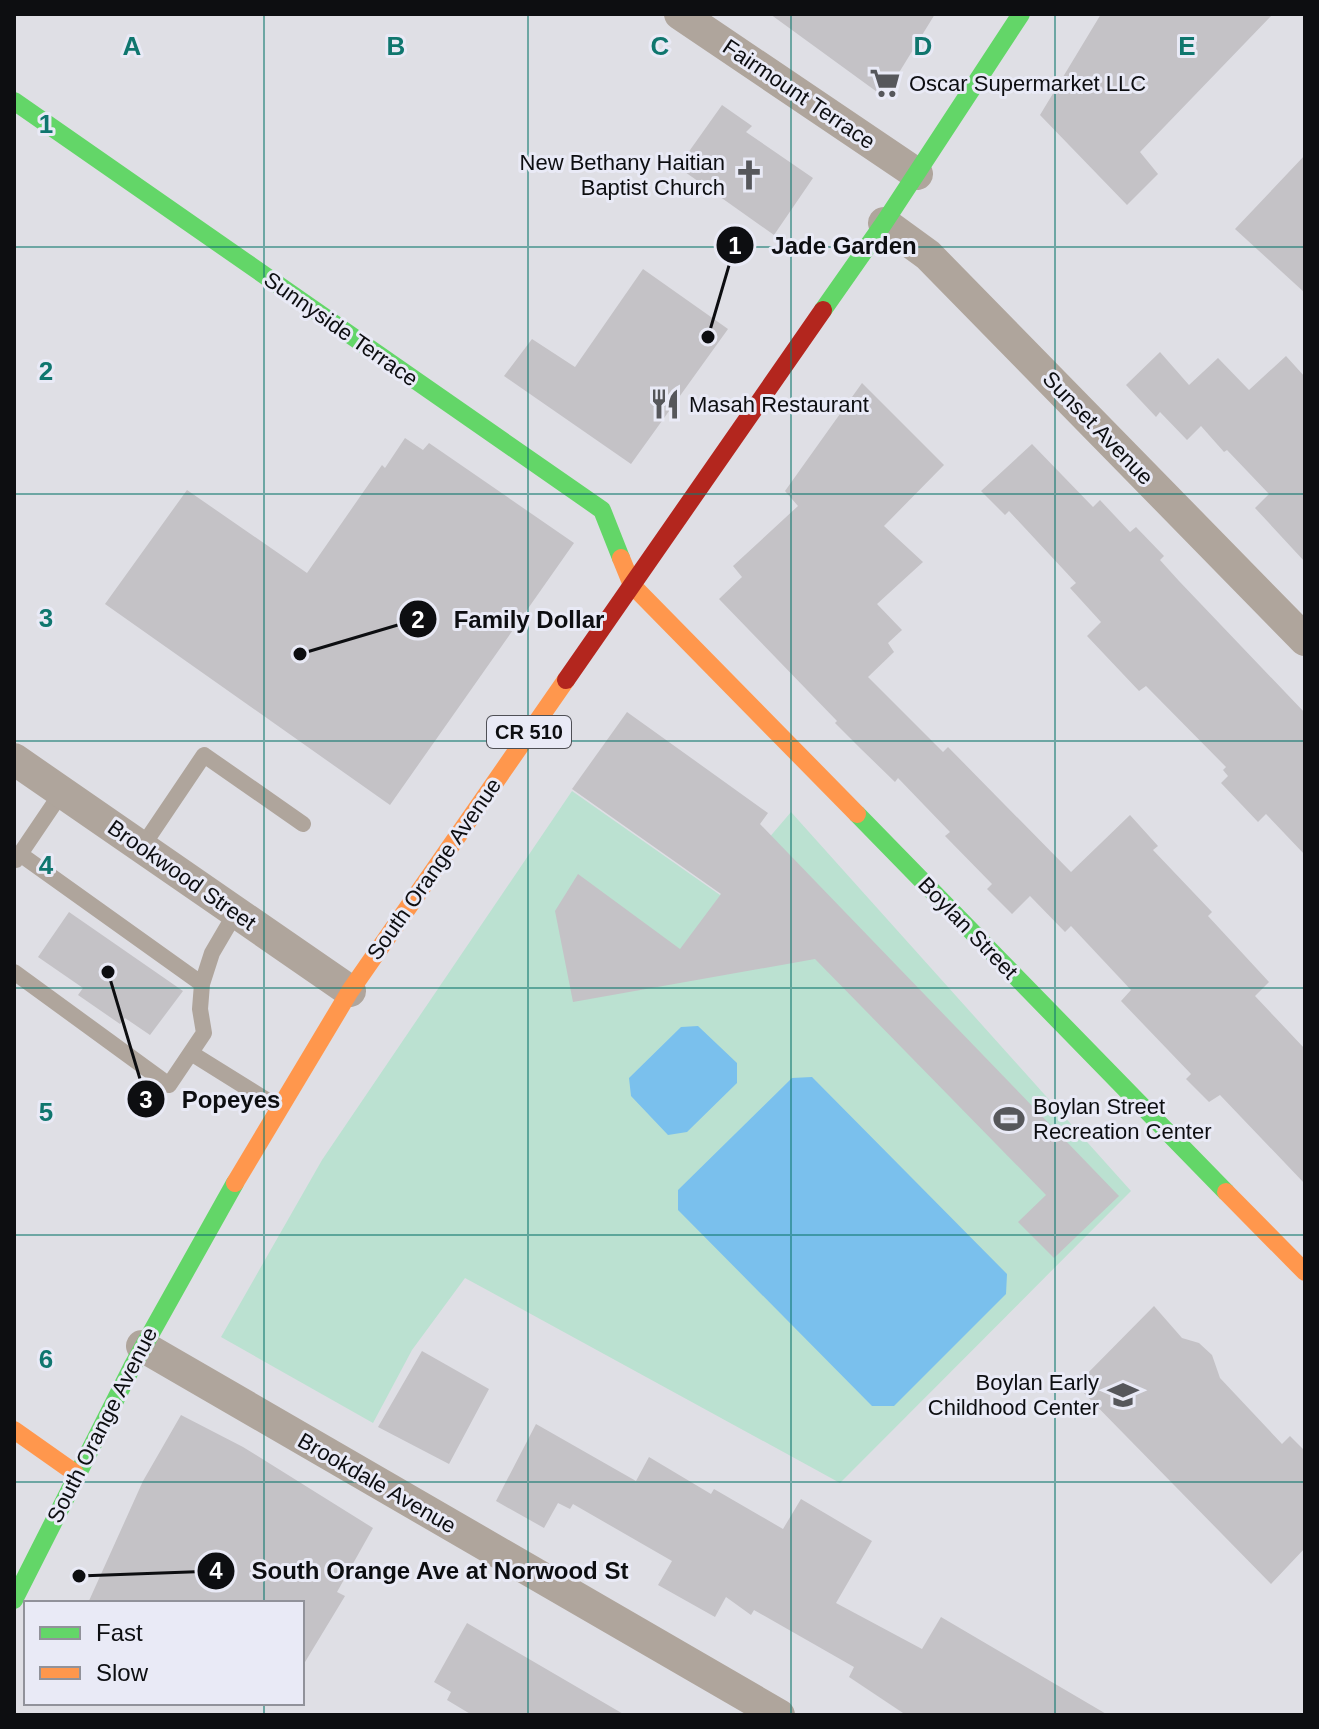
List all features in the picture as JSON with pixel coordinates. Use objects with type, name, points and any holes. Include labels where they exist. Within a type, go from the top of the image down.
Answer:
[{"type":"main road","name":"South Orange Avenue","points":[[14,1600],[75,1473],[142,1346],[278,1107],[350,991],[884,223],[1021,14]]},
{"type":"main road","name":"Sunnyside Terrace","points":[[14,101],[602,510],[632,585]]},
{"type":"main road","name":"Boylan Street","points":[[632,585],[1305,1272]]},
{"type":"main road","points":[[14,1430],[75,1473]]},
{"type":"street","name":"Fairmount Terrace","points":[[680,14],[917,174]]},
{"type":"street","name":"Sunset Avenue","points":[[884,223],[928,255],[1305,640]]},
{"type":"street","name":"Brookwood Street","points":[[14,759],[350,991]]},
{"type":"street","name":"Brookdale Avenue","points":[[142,1346],[779,1715]]},
{"type":"lane","points":[[142,847],[204,755],[303,824]]},
{"type":"lane","points":[[62,792],[17,858],[202,984]]},
{"type":"lane","points":[[14,972],[169,1085],[204,1033],[200,1009],[202,984],[212,953],[236,912]]},
{"type":"lane","points":[[191,1053],[278,1107]]},
{"type":"green space","points":[[572,791],[720,895],[791,812],[1131,1191],[840,1483],[465,1278],[412,1350],[373,1423],[221,1337],[322,1160]]},
{"type":"water","points":[[698,1026],[737,1063],[737,1083],[687,1132],[668,1135],[631,1096],[629,1078],[681,1027]]},
{"type":"water","points":[[812,1077],[1007,1274],[1006,1294],[894,1406],[872,1406],[678,1210],[678,1190],[792,1078]]},
{"type":"building","points":[[770,14],[935,14],[884,97]]},
{"type":"building","points":[[1101,14],[1273,14],[1140,152],[1158,174],[1127,205],[1040,115]]},
{"type":"building","name":"New Bethany Haitian Baptist Church","points":[[722,105],[752,126],[746,132],[813,178],[774,235],[678,167]]},
{"type":"building","points":[[1305,155],[1305,293],[1235,229]]},
{"type":"building","points":[[643,269],[728,329],[631,464],[504,376],[532,339],[575,367]]},
{"type":"building","points":[[1160,352],[1189,385],[1218,358],[1249,390],[1286,356],[1305,377],[1305,562],[1255,508],[1269,494],[1227,450],[1224,452],[1201,426],[1187,440],[1160,412],[1156,417],[1126,385]]},
{"type":"building","points":[[862,383],[944,465],[884,526],[923,562],[877,604],[902,630],[888,643],[894,652],[868,677],[943,752],[948,747],[1071,872],[1130,815],[1158,846],[1153,850],[1212,912],[1208,916],[1269,982],[1255,996],[1305,1049],[1305,1184],[1220,1095],[1209,1102],[1186,1079],[1191,1074],[1121,1001],[1131,990],[1071,926],[1065,932],[1030,896],[1012,914],[987,889],[992,884],[945,836],[950,832],[898,778],[895,782],[835,723],[837,721],[719,599],[742,577],[733,566],[798,506],[785,491]]},
{"type":"building","points":[[405,438],[423,450],[429,443],[574,543],[390,805],[105,604],[187,490],[307,573],[382,465],[385,468]]},
{"type":"building","points":[[1032,444],[1093,507],[1100,500],[1130,532],[1136,527],[1164,556],[1160,560],[1179,581],[1305,713],[1305,855],[1266,814],[1258,822],[1221,783],[1228,776],[1223,770],[1226,767],[1146,686],[1139,691],[1087,636],[1101,622],[1070,588],[1076,583],[1009,511],[1005,515],[981,491]]},
{"type":"building","name":"Boylan Street Recreation Center","points":[[627,712],[768,813],[760,824],[1119,1196],[1054,1258],[1018,1222],[1046,1195],[815,959],[573,1002],[555,911],[578,874],[680,949],[721,894],[572,789]]},
{"type":"building","points":[[69,912],[183,991],[150,1035],[125,1018],[120,1024],[78,995],[83,988],[38,957]]},
{"type":"building","points":[[1154,1306],[1182,1338],[1199,1343],[1212,1355],[1220,1378],[1282,1444],[1290,1436],[1305,1451],[1305,1548],[1271,1584],[1076,1385]]},
{"type":"building","points":[[422,1351],[489,1389],[449,1464],[378,1427]]},
{"type":"building","points":[[181,1415],[243,1447],[373,1528],[337,1592],[345,1596],[304,1664],[304,1601],[89,1601],[143,1481]]},
{"type":"building","points":[[536,1424],[636,1481],[649,1457],[711,1494],[714,1489],[783,1529],[801,1499],[872,1541],[836,1603],[922,1649],[941,1617],[1108,1715],[906,1715],[849,1677],[854,1667],[754,1610],[751,1615],[726,1597],[715,1617],[658,1585],[672,1561],[573,1504],[570,1509],[558,1503],[544,1528],[496,1501]]},
{"type":"building","points":[[467,1623],[625,1715],[472,1715],[447,1700],[451,1692],[434,1682]]},
{"type":"traffic: fast","points":[[823,310],[1021,14]]},
{"type":"traffic: fast","points":[[14,101],[602,510],[621,558]]},
{"type":"traffic: fast","points":[[857,814],[1226,1192]]},
{"type":"traffic: fast","points":[[14,1600],[132,1367],[235,1183]]},
{"type":"traffic: slow","points":[[621,558],[632,585],[857,814]]},
{"type":"traffic: slow","points":[[235,1183],[350,991],[566,680]]},
{"type":"traffic: slow","points":[[1226,1192],[1305,1272]]},
{"type":"traffic: slow","points":[[14,1430],[75,1473]]},
{"type":"traffic: jam","points":[[566,680],[823,310]]},
{"type":"place","name":"Oscar Supermarket LLC","points":[[885,83]]},
{"type":"place","name":"New Bethany Haitian Baptist Church","points":[[749,175]]},
{"type":"place","name":"Jade Garden","points":[[708,337]]},
{"type":"place","name":"Masah Restaurant","points":[[665,404]]},
{"type":"place","name":"Family Dollar","points":[[300,654]]},
{"type":"place","name":"Popeyes","points":[[108,972]]},
{"type":"place","name":"Boylan Street Recreation Center","points":[[1009,1119]]},
{"type":"place","name":"Boylan Early Childhood Center","points":[[1123,1395]]},
{"type":"place","name":"South Orange Ave at Norwood St","points":[[79,1576]]}]
